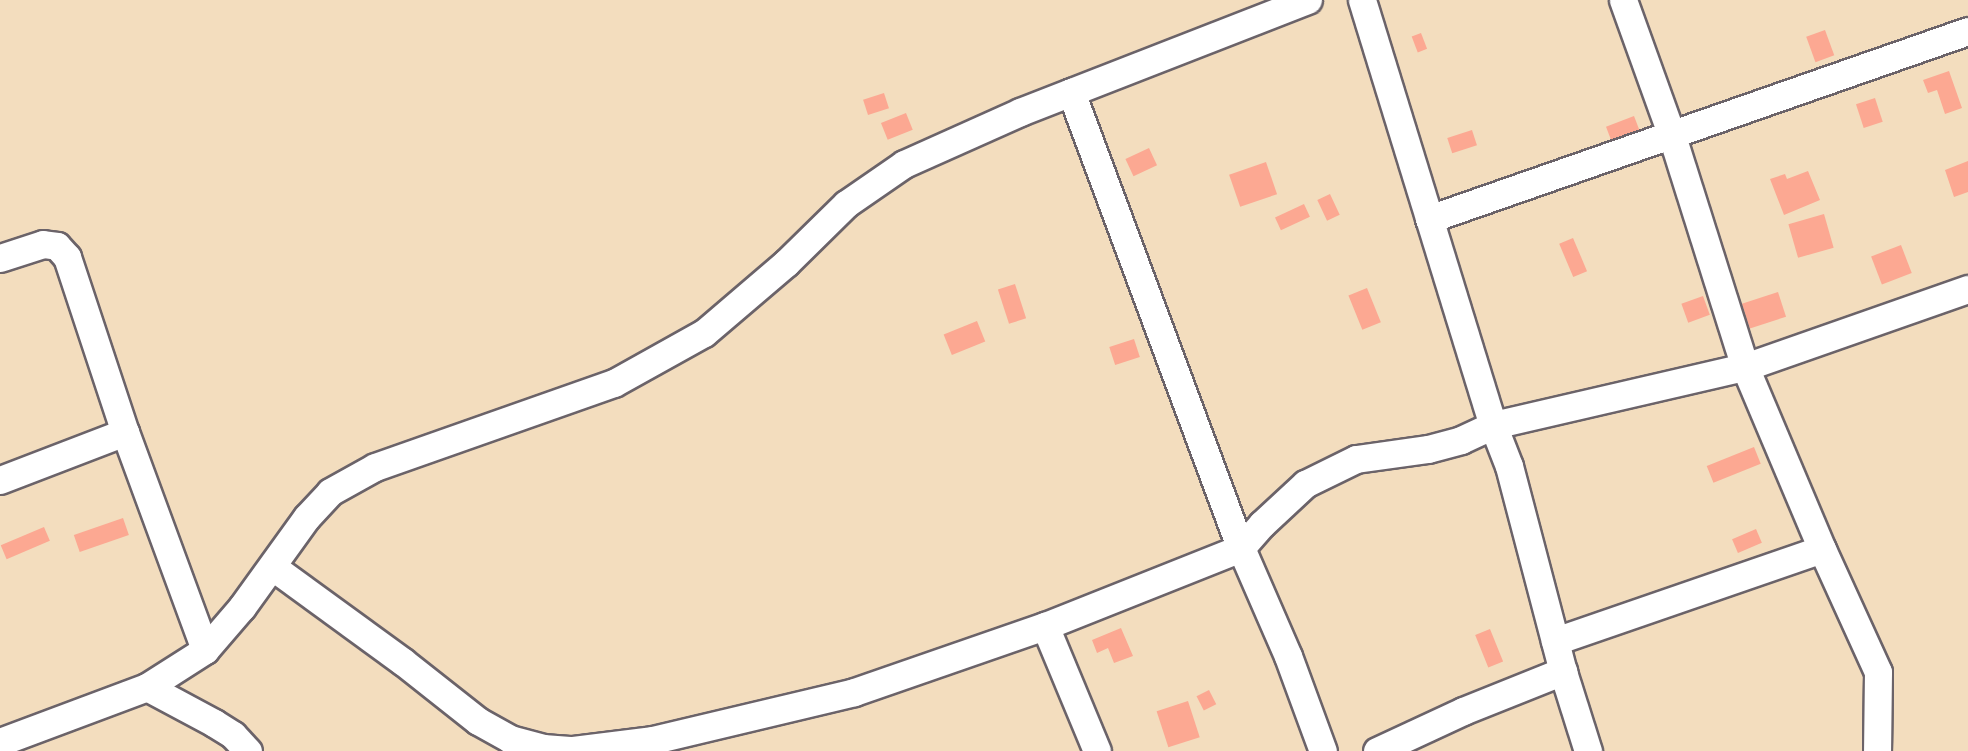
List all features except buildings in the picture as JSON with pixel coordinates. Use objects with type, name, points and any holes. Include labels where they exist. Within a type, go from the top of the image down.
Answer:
[{"type":"street","points":[[0,742],[147,687],[205,650],[273,567],[308,517],[330,492],[375,467],[614,383],[704,333],[786,263],[846,204],[904,164],[1020,112],[1308,0]]},
{"type":"street","points":[[1362,0],[1492,425],[1509,466],[1563,671],[1588,751]]},
{"type":"street","points":[[1623,0],[1672,136],[1745,367],[1822,549],[1878,672],[1877,751]]},
{"type":"street","points":[[1430,219],[1968,31]]},
{"type":"street","points":[[1071,92],[1241,549],[1284,646],[1323,751]]},
{"type":"street","points":[[0,258],[43,244],[57,246],[67,257],[125,432],[205,650]]},
{"type":"street","points":[[273,567],[512,745],[573,750],[653,740],[855,692],[1045,626],[1241,549],[1262,524],[1305,484],[1327,471],[1356,459],[1428,449],[1461,440],[1492,425],[1745,367],[1968,289]]},
{"type":"street","points":[[0,480],[125,432]]},
{"type":"street","points":[[1555,641],[1822,549]]},
{"type":"street","points":[[1045,626],[1097,751]]},
{"type":"street","points":[[1377,751],[1463,711],[1563,671]]},
{"type":"street","points":[[147,687],[233,735],[248,751]]}]
